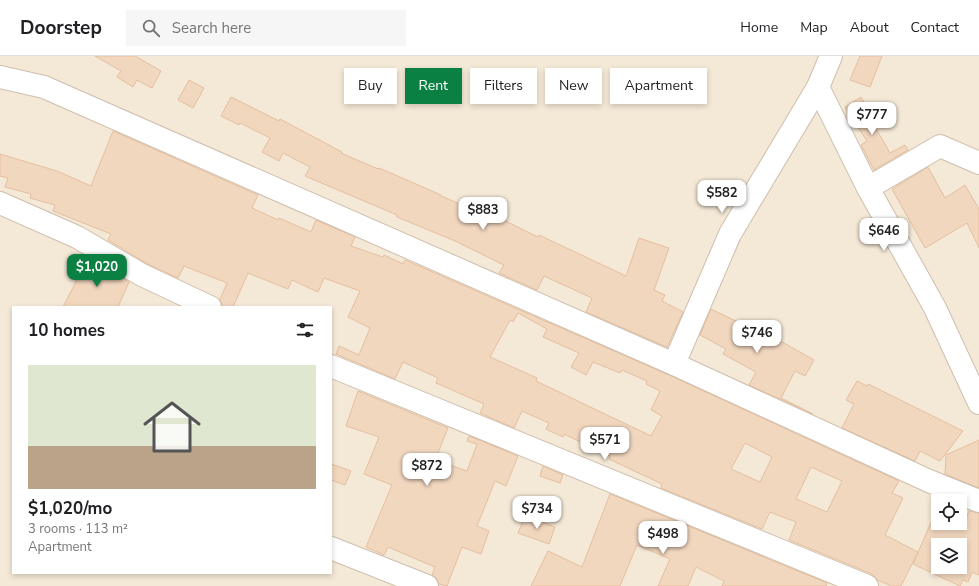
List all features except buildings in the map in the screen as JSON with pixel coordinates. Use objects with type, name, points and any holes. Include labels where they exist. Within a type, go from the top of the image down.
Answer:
[{"type":"street","points":[[674,364],[730,234],[818,87],[831,56]]},
{"type":"street","points":[[0,78],[44,87],[51,90],[674,364],[929,481],[979,501]]},
{"type":"street","points":[[818,87],[868,188],[935,308],[979,403]]},
{"type":"street","points":[[868,188],[940,146],[979,163]]},
{"type":"street","points":[[0,203],[77,237],[142,274],[208,306]]},
{"type":"street","points":[[332,366],[867,586]]},
{"type":"street","points":[[332,548],[427,586]]},
{"type":"shaded area","points":[[0,56],[979,56],[979,586],[0,586]]}]
